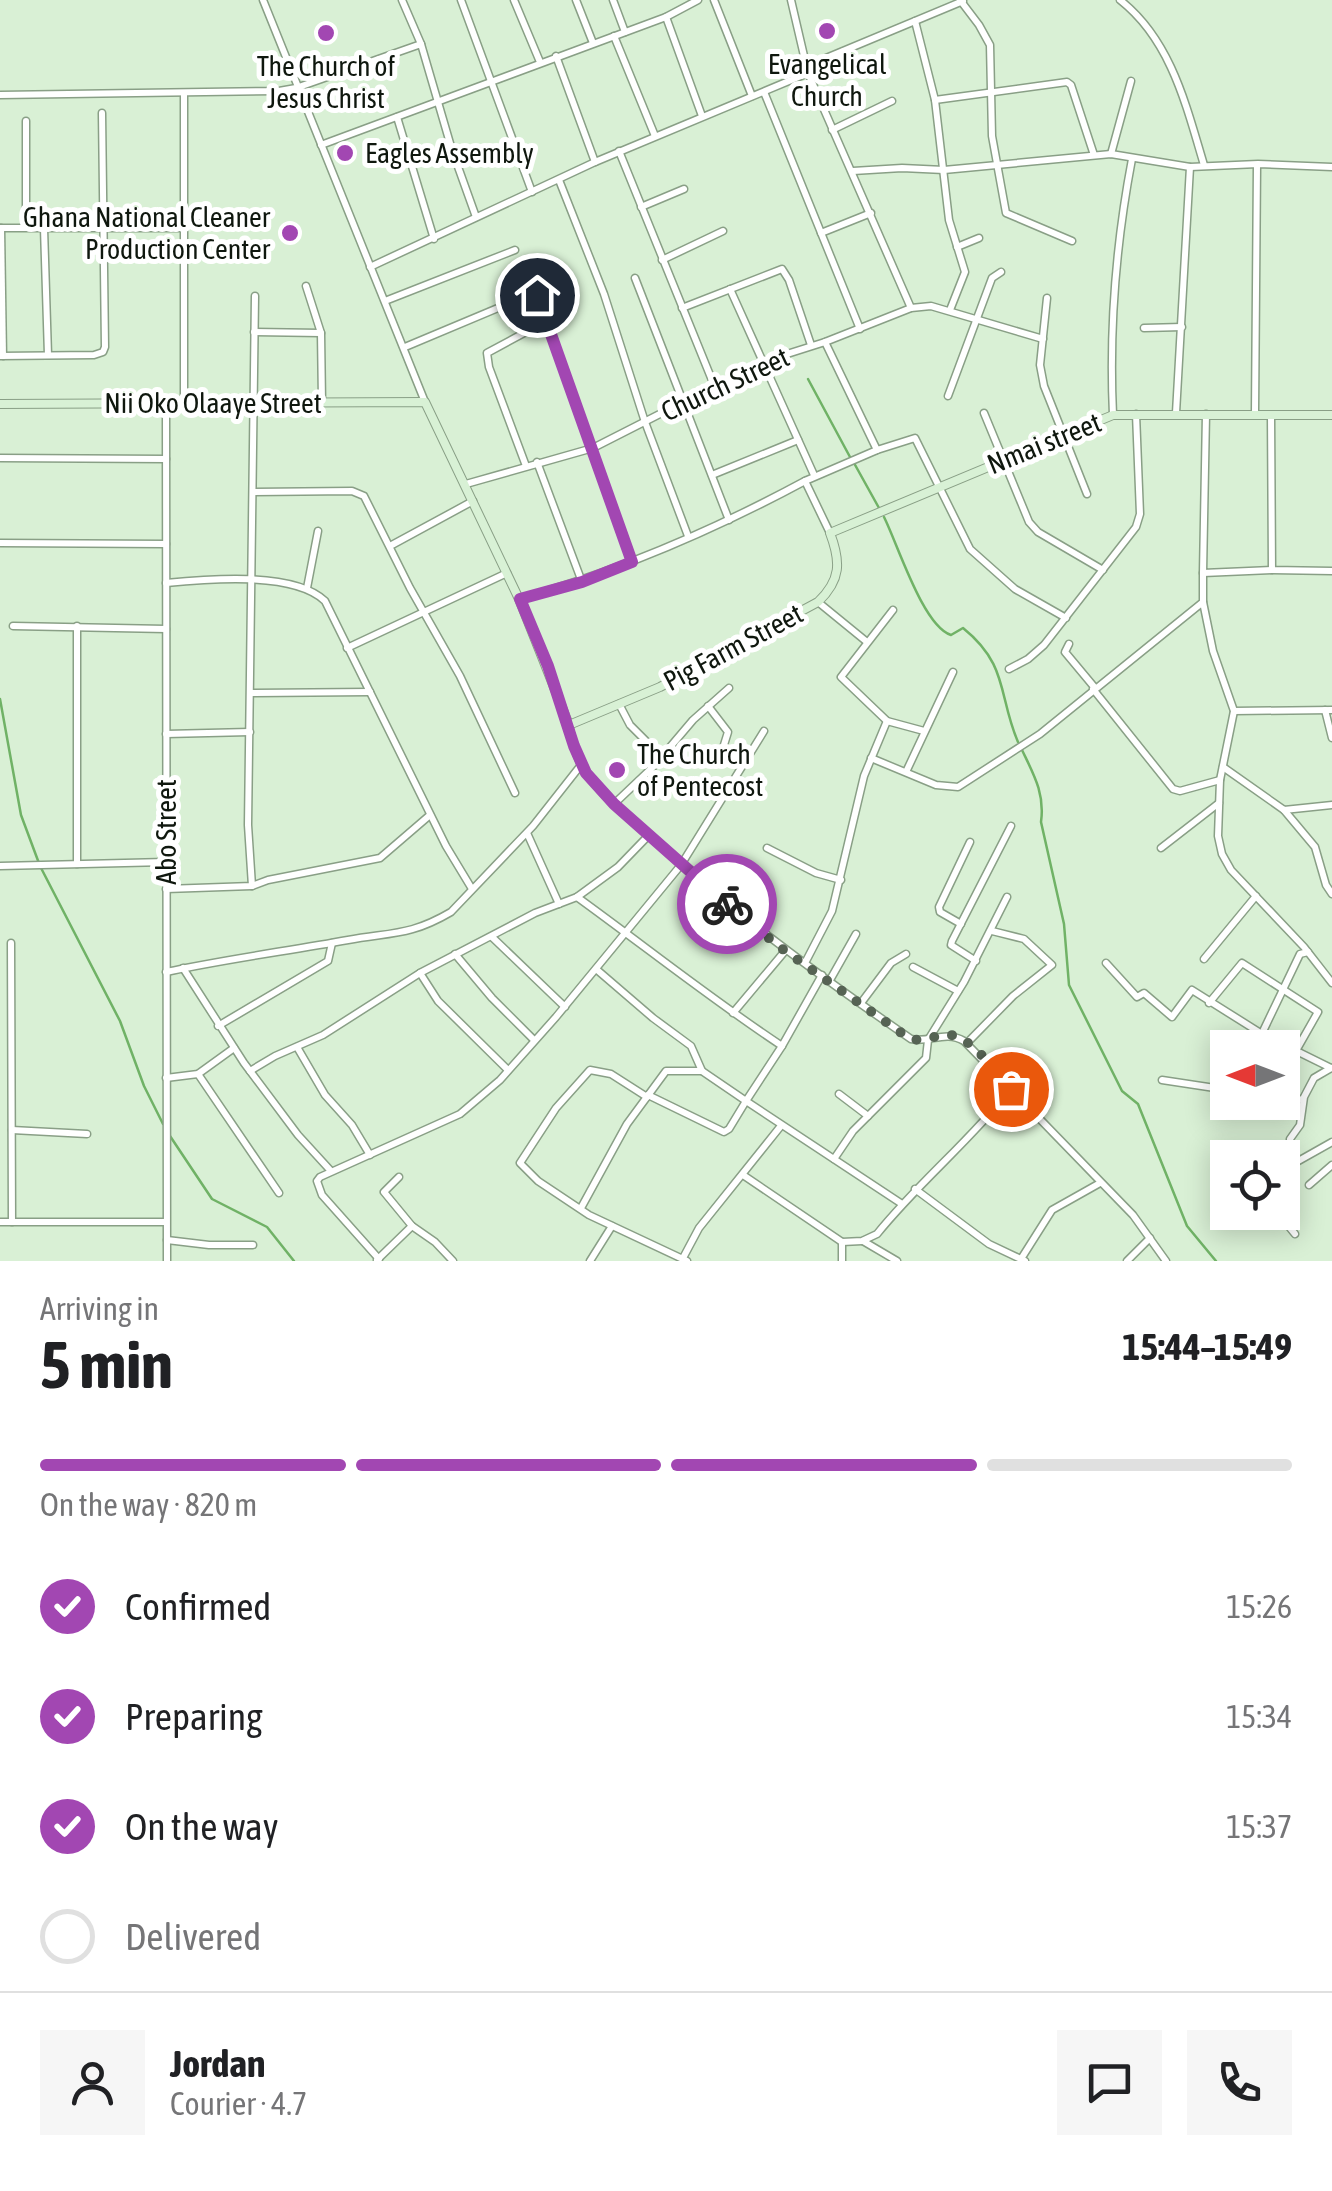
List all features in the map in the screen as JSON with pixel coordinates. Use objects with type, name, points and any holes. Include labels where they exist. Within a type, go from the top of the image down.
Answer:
[{"type":"street","points":[[263,0],[425,402],[520,599],[582,765],[614,804],[648,835],[785,950],[910,1039],[954,1035],[967,1043],[1133,1215],[1166,1261]]},
{"type":"street","points":[[402,0],[476,217]]},
{"type":"street","points":[[460,0],[532,192]]},
{"type":"street","points":[[514,0],[540,62]]},
{"type":"street","points":[[576,0],[593,43]]},
{"type":"street","points":[[612,0],[624,32]]},
{"type":"street","points":[[321,145],[666,17],[682,4],[698,0]]},
{"type":"street","points":[[714,0],[752,96]]},
{"type":"street","points":[[790,0],[808,69],[911,308]]},
{"type":"street","points":[[370,267],[595,162],[764,92],[962,1],[990,45],[995,166],[1006,212],[1072,240]]},
{"type":"street","points":[[1124,1],[1154,32],[1181,94],[1204,165]]},
{"type":"street","points":[[666,17],[702,116]]},
{"type":"street","points":[[915,21],[935,100],[950,220],[965,277],[949,311]]},
{"type":"street","points":[[614,36],[655,136]]},
{"type":"street","points":[[0,95],[184,94],[296,88],[420,44]]},
{"type":"street","points":[[556,56],[595,162]]},
{"type":"street","points":[[1111,154],[1131,81]]},
{"type":"street","points":[[935,100],[1067,82],[1072,85],[1094,155]]},
{"type":"street","points":[[764,92],[860,328]]},
{"type":"street","points":[[184,94],[184,403]]},
{"type":"street","points":[[832,130],[892,101]]},
{"type":"street","points":[[102,113],[105,228],[103,352],[2,356],[0,228],[26,227],[44,228],[105,228],[184,228]]},
{"type":"street","points":[[396,117],[434,239]]},
{"type":"street","points":[[26,122],[26,227]]},
{"type":"street","points":[[619,152],[714,385]]},
{"type":"street","points":[[853,171],[944,170],[1111,154],[1190,167],[1332,166]]},
{"type":"street","points":[[1113,416],[1113,306],[1120,220],[1132,159]]},
{"type":"street","points":[[1256,414],[1258,164]]},
{"type":"street","points":[[1176,413],[1190,167]]},
{"type":"street","points":[[559,179],[604,294],[645,422],[688,536]]},
{"type":"street","points":[[641,207],[684,189]]},
{"type":"street","points":[[821,233],[871,213]]},
{"type":"street","points":[[184,216],[258,216]]},
{"type":"street","points":[[44,228],[48,356]]},
{"type":"street","points":[[662,260],[723,231]]},
{"type":"street","points":[[957,247],[979,238]]},
{"type":"street","points":[[385,302],[516,250]]},
{"type":"street","points":[[682,308],[776,270],[785,271],[811,345]]},
{"type":"street","points":[[948,396],[992,278],[1001,272]]},
{"type":"street","points":[[635,278],[729,520]]},
{"type":"street","points":[[306,286],[321,333],[322,402]]},
{"type":"street","points":[[730,288],[814,475]]},
{"type":"street","points":[[405,347],[537,295],[632,562]]},
{"type":"street","points":[[252,886],[248,825],[256,296]]},
{"type":"street","points":[[1047,298],[1040,365],[1044,386],[1086,494]]},
{"type":"street","name":"Church Street","points":[[466,484],[592,448],[762,362],[911,308],[930,306],[1043,339]]},
{"type":"street","points":[[526,466],[489,368],[487,353],[548,320]]},
{"type":"street","points":[[1144,328],[1182,328]]},
{"type":"street","points":[[254,332],[321,333]]},
{"type":"street","points":[[824,342],[877,450]]},
{"type":"street","name":"Nii Oko Olaaye Street","points":[[0,404],[425,402]]},
{"type":"street","name":"Abo Street","points":[[166,403],[167,1261]]},
{"type":"street","points":[[984,413],[1030,522],[1038,532],[1103,570]]},
{"type":"street","points":[[1009,670],[1028,660],[1066,618],[1136,527],[1140,514],[1136,413]]},
{"type":"street","points":[[1206,413],[1203,602],[1213,651],[1234,711],[1220,780],[1218,836],[1231,870],[1332,983]]},
{"type":"street","name":"Nmai street","points":[[830,534],[1113,416],[1332,414]]},
{"type":"street","points":[[1272,415],[1272,570]]},
{"type":"street","points":[[520,599],[582,582],[632,562],[729,520],[814,475],[915,438],[970,550],[1015,589],[1066,618]]},
{"type":"street","points":[[712,475],[798,440]]},
{"type":"street","points":[[0,458],[166,459]]},
{"type":"street","points":[[538,462],[582,582]]},
{"type":"street","name":"Pig Farm Street","points":[[569,725],[707,663],[818,602],[836,580],[839,568],[830,534],[806,481]]},
{"type":"street","points":[[253,492],[359,492],[373,510],[460,676],[515,794]]},
{"type":"street","points":[[390,546],[474,501]]},
{"type":"street","points":[[307,588],[318,531]]},
{"type":"street","points":[[0,543],[166,544]]},
{"type":"street","points":[[1203,573],[1332,570]]},
{"type":"street","points":[[347,648],[508,573]]},
{"type":"street","points":[[166,584],[291,584],[307,588],[325,601],[430,815],[472,889]]},
{"type":"street","points":[[818,602],[867,642]]},
{"type":"street","points":[[871,758],[936,785],[958,788],[1040,734],[1203,602]]},
{"type":"street","points":[[893,610],[841,677],[842,682],[887,721],[924,731]]},
{"type":"street","points":[[13,626],[166,629]]},
{"type":"street","points":[[77,626],[78,864]]},
{"type":"street","points":[[1069,644],[1066,652],[1173,789],[1180,791],[1220,780]]},
{"type":"street","points":[[906,772],[953,672]]},
{"type":"street","points":[[614,804],[729,688]]},
{"type":"street","points":[[252,692],[370,692]]},
{"type":"street","points":[[619,704],[630,725],[662,757]]},
{"type":"street","points":[[708,706],[728,732],[723,748]]},
{"type":"street","points":[[1234,711],[1328,710],[1332,738]]},
{"type":"street","points":[[805,964],[832,911],[855,808],[887,721]]},
{"type":"street","points":[[412,1226],[377,1260],[322,1195],[318,1180],[330,1170],[460,1114],[508,1070],[681,865],[764,731]]},
{"type":"street","points":[[166,734],[250,732]]},
{"type":"street","points":[[166,972],[412,932],[451,912],[527,833],[582,765]]},
{"type":"street","points":[[1222,766],[1284,810],[1315,846],[1332,894]]},
{"type":"street","points":[[1161,848],[1220,802]]},
{"type":"street","points":[[1284,810],[1332,806]]},
{"type":"street","points":[[166,889],[252,886],[380,858],[430,815]]},
{"type":"street","points":[[976,961],[952,944],[1011,826]]},
{"type":"street","points":[[527,833],[559,904]]},
{"type":"street","points":[[250,1072],[334,1029],[420,973],[535,913],[577,897],[626,859],[648,835]]},
{"type":"street","points":[[961,924],[939,910],[970,842]]},
{"type":"street","points":[[767,848],[841,880]]},
{"type":"street","points":[[0,866],[166,862]]},
{"type":"street","points":[[834,1159],[852,1131],[926,1058],[928,1040],[976,961],[1007,896]]},
{"type":"street","points":[[1204,959],[1256,896]]},
{"type":"street","points":[[577,897],[782,1046]]},
{"type":"street","points":[[967,1043],[1008,1000],[1052,965],[1024,939],[992,931]]},
{"type":"street","points":[[780,1127],[698,1228],[685,1260],[612,1226],[522,1168],[521,1158],[556,1108],[590,1070],[611,1074],[647,1096],[724,1132],[729,1130],[856,934]]},
{"type":"street","points":[[492,937],[564,1007]]},
{"type":"street","points":[[11,943],[12,1222]]},
{"type":"street","points":[[218,1026],[328,962],[332,943]]},
{"type":"street","points":[[733,1013],[785,950]]},
{"type":"street","points":[[1264,1030],[1300,954],[1308,952]]},
{"type":"street","points":[[456,954],[534,1040]]},
{"type":"street","points":[[861,1003],[891,964],[906,954]]},
{"type":"street","points":[[1209,1003],[1242,962],[1318,1012],[1300,1043]]},
{"type":"street","points":[[1106,964],[1137,998],[1144,993],[1172,1017],[1192,990],[1255,1030]]},
{"type":"street","points":[[913,967],[958,991]]},
{"type":"street","points":[[183,968],[250,1072],[330,1170]]},
{"type":"street","points":[[596,969],[691,1046],[702,1071],[780,1127],[902,1204]]},
{"type":"street","points":[[420,973],[438,1001],[508,1070]]},
{"type":"street","points":[[297,1046],[325,1095],[352,1125],[370,1155]]},
{"type":"street","points":[[166,1078],[198,1074],[234,1048]]},
{"type":"street","points":[[1300,1052],[1332,1067]]},
{"type":"street","points":[[1002,1078],[1022,1062]]},
{"type":"street","points":[[1290,1140],[1300,1126],[1303,1100],[1314,1078],[1332,1067]]},
{"type":"street","points":[[581,1208],[627,1124],[666,1071],[702,1071]]},
{"type":"street","points":[[198,1074],[279,1192]]},
{"type":"street","points":[[1162,1080],[1210,1087]]},
{"type":"street","points":[[743,1175],[842,1242],[862,1240],[877,1234],[964,1138],[982,1125],[1011,1089]]},
{"type":"street","points":[[839,1094],[868,1116]]},
{"type":"street","points":[[12,1130],[87,1134]]},
{"type":"street","points":[[1300,1158],[1332,1142]]},
{"type":"street","points":[[1309,1185],[1332,1165]]},
{"type":"street","points":[[399,1177],[384,1192],[412,1226],[454,1261]]},
{"type":"street","points":[[915,1189],[988,1244],[1023,1260],[1052,1210],[1100,1183]]},
{"type":"street","points":[[0,1222],[166,1222]]},
{"type":"street","points":[[590,1261],[612,1226]]},
{"type":"street","points":[[1292,1230],[1295,1234]]},
{"type":"street","points":[[1126,1261],[1150,1238]]},
{"type":"street","points":[[167,1240],[253,1245]]},
{"type":"street","points":[[862,1240],[896,1261]]},
{"type":"street","points":[[842,1242],[842,1261]]},
{"type":"waterway","points":[[808,379],[850,457]]},
{"type":"waterway","points":[[854,463],[879,508]]},
{"type":"waterway","points":[[884,517],[931,617],[951,635],[963,628],[988,655],[1018,742]]},
{"type":"waterway","points":[[0,699],[21,815],[40,866],[120,1021],[163,1124]]},
{"type":"waterway","points":[[1022,750],[1040,794],[1041,822],[1064,924],[1069,985],[1122,1091],[1138,1104],[1187,1226],[1216,1261]]},
{"type":"waterway","points":[[170,1136],[212,1199],[267,1227],[294,1261]]},
{"type":"way so far","points":[[727,904],[781,948],[910,1039],[954,1035],[964,1040],[1011,1089]]},
{"type":"place","name":"Evangelical Church","points":[[827,31]]},
{"type":"place","name":"The Church of Jesus Christ","points":[[326,33]]},
{"type":"place","name":"Eagles Assembly","points":[[345,153]]},
{"type":"place","name":"Ghana National Cleaner Production Center","points":[[290,233]]},
{"type":"place","name":"The Church of Pentecost","points":[[617,770]]},
{"type":"route","points":[[537,295],[632,562],[582,582],[520,599],[586,773],[614,804],[727,904]]}]
